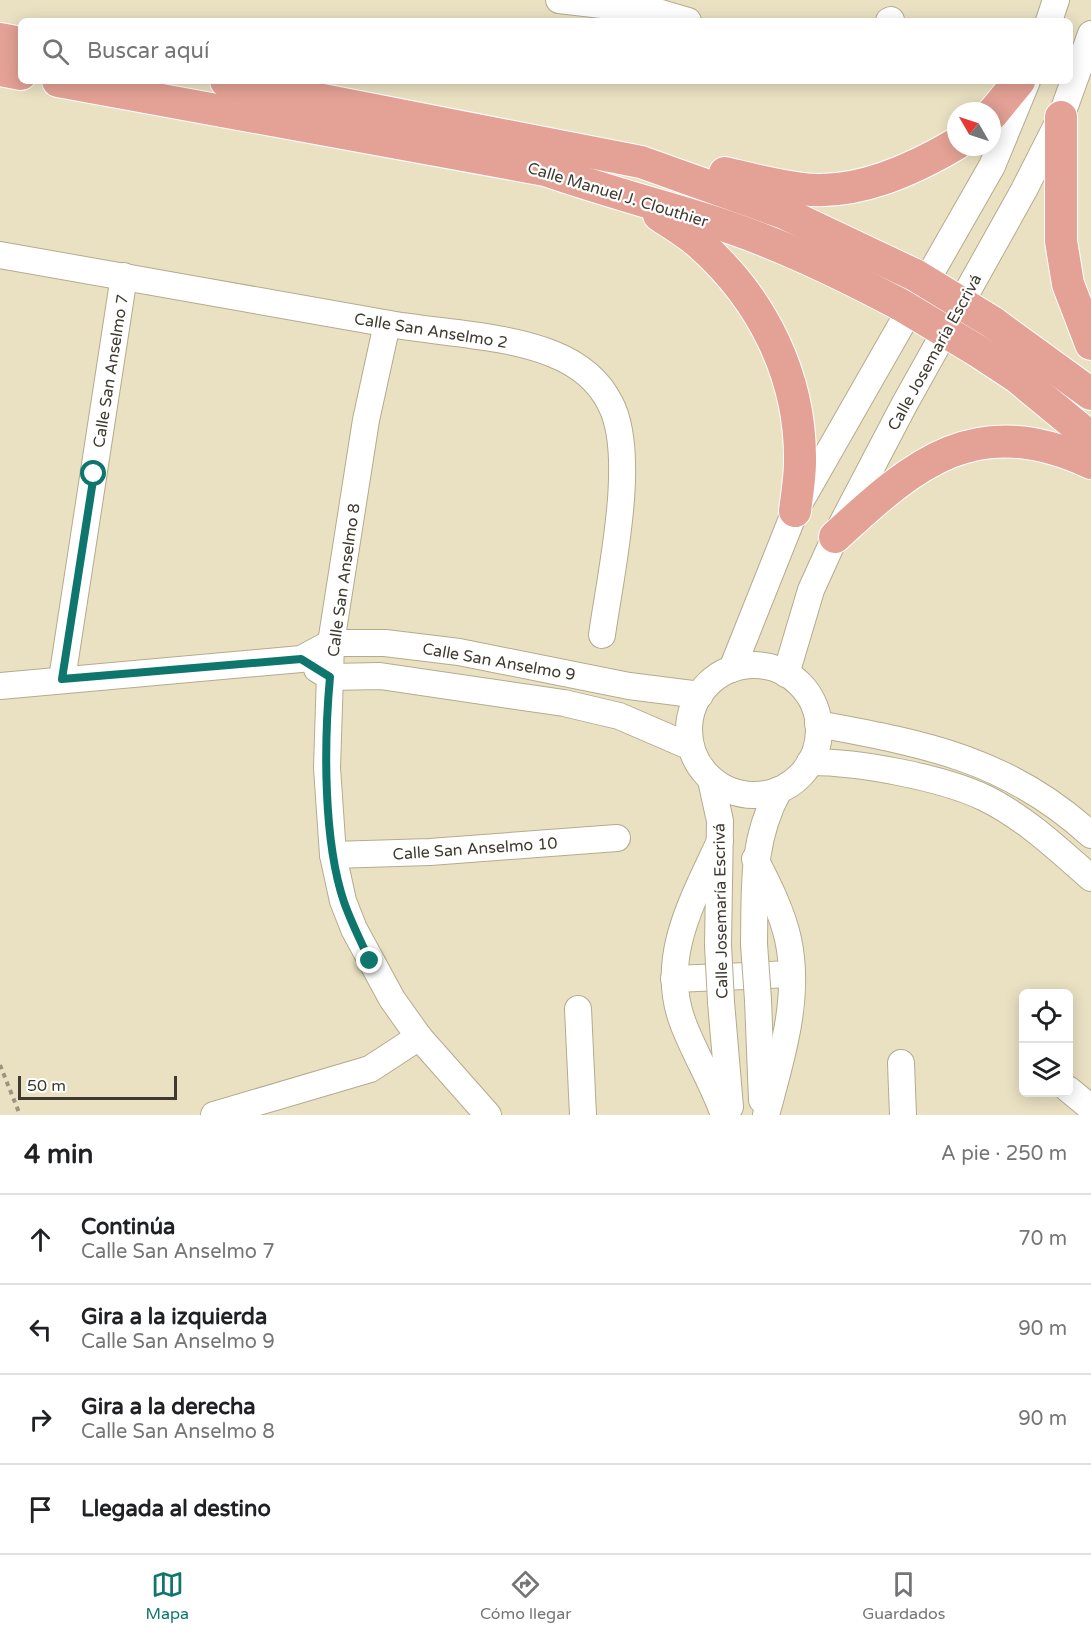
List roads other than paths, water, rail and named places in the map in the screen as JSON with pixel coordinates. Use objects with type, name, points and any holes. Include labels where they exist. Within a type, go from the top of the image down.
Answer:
[{"type":"main road","points":[[0,39],[18,42]]},
{"type":"main road","points":[[0,70],[18,73]]},
{"type":"main road","name":"Calle Manuel J. Clouthier","points":[[73,84],[545,170],[611,194],[696,216],[786,249],[845,275],[901,305],[1017,377],[1091,438]]},
{"type":"main road","name":"Calle Manuel J. Clouthier","points":[[241,84],[641,162],[784,213],[915,275],[992,322],[1091,394]]},
{"type":"main road","points":[[1001,103],[1016,84]]},
{"type":"main road","points":[[1061,117],[1061,241],[1068,284],[1091,344]]},
{"type":"main road","points":[[641,162],[661,160],[680,162],[761,182],[814,189],[841,188],[882,179],[926,161],[947,149]]},
{"type":"main road","points":[[611,194],[657,214],[698,242],[734,277],[763,318],[784,363],[796,411],[800,461],[795,511]]},
{"type":"main road","points":[[835,537],[907,474],[953,450],[996,442],[1027,444],[1091,463]]},
{"type":"street","points":[[559,0],[654,12],[677,18]]},
{"type":"street","points":[[1050,18],[1056,0]]},
{"type":"street","name":"Calle Josemaría Escrivá","points":[[1073,84],[1091,34]]},
{"type":"street","points":[[732,669],[795,511],[992,166],[1026,84]]},
{"type":"street","name":"Calle Josemaría Escrivá","points":[[786,674],[811,590],[835,537],[885,440],[1024,190],[1061,117],[1073,84]]},
{"type":"street","name":"Calle San Anselmo 2","points":[[0,255],[387,324],[521,344],[573,363],[593,377],[610,403],[620,426],[623,453],[618,516],[602,635]]},
{"type":"street","name":"Calle San Anselmo 7","points":[[62,679],[124,276]]},
{"type":"street","name":"Calle San Anselmo 8","points":[[387,324],[366,420],[331,643],[327,768],[333,855],[343,900],[354,929],[392,999],[419,1037],[488,1115]]},
{"type":"street","name":"Calle San Anselmo 9","points":[[0,686],[301,659],[331,643],[385,643],[459,652],[629,686],[700,695]]},
{"type":"street","points":[[301,659],[330,677]]},
{"type":"street","points":[[759,666],[786,674],[808,695],[818,724],[816,744],[810,762],[801,774],[779,790],[765,794],[737,793],[711,780],[698,765],[691,747],[689,720],[700,695],[714,679],[732,669],[759,666]]},
{"type":"street","name":"Calle San Anselmo 9","points":[[330,677],[380,676],[564,703],[619,716],[691,747]]},
{"type":"street","points":[[818,724],[963,757],[998,771],[1023,783],[1057,805],[1091,835]]},
{"type":"street","points":[[810,762],[862,765],[926,779],[984,797],[1050,843],[1091,878]]},
{"type":"street","name":"Calle Josemaría Escrivá","points":[[711,780],[720,821],[718,945],[730,1115]]},
{"type":"street","name":"Calle Josemaría Escrivá","points":[[765,1115],[754,944],[755,859],[762,826],[779,790]]},
{"type":"street","name":"Calle San Anselmo 10","points":[[333,855],[430,852],[617,838]]},
{"type":"street","points":[[720,841],[689,904],[679,933],[674,980],[683,1023],[708,1071],[724,1115]]},
{"type":"street","points":[[755,859],[766,879],[788,939],[792,974],[791,1014],[765,1115]]},
{"type":"street","points":[[674,980],[792,974]]},
{"type":"street","points":[[578,1009],[583,1115]]},
{"type":"street","points":[[214,1115],[370,1069],[419,1037]]},
{"type":"street","points":[[901,1063],[903,1115]]},
{"type":"street","points":[[1073,1093],[1091,1108]]}]
